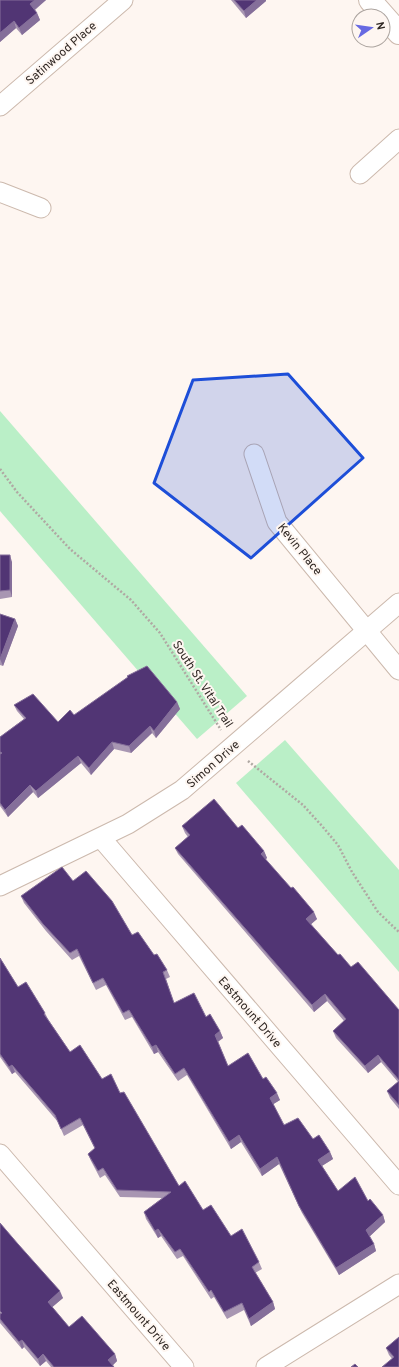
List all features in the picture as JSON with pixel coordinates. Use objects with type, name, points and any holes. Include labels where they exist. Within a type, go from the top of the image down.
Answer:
[{"type":"street","name":"Satinwood Place","points":[[0,106],[122,0]]},
{"type":"street","points":[[370,0],[399,33]]},
{"type":"street","points":[[360,174],[399,139]]},
{"type":"street","points":[[0,192],[41,208]]},
{"type":"street","name":"Kevin Place","points":[[254,454],[278,522],[399,670]]},
{"type":"street","name":"Simon Drive","points":[[0,886],[101,838],[143,816],[182,790],[399,603]]},
{"type":"street","name":"Eastmount Drive","points":[[101,838],[399,1185]]},
{"type":"street","name":"Eastmount Drive","points":[[0,1154],[184,1367]]},
{"type":"street","points":[[266,1367],[399,1284]]},
{"type":"path","name":"South St. Vital Trail","points":[[0,469],[17,492],[70,549],[131,600],[160,633],[221,731],[253,766],[302,805],[322,826],[338,845],[352,872],[378,912],[399,932]]},
{"type":"highlighted area","points":[[288,374],[363,458],[251,558],[154,483],[193,380]]},
{"type":"green space","points":[[0,411],[247,696],[197,739],[0,511]]},
{"type":"green space","points":[[285,740],[399,870],[399,972],[236,783]]},
{"type":"building","points":[[0,0],[35,0],[30,4],[37,13],[19,28],[14,21],[0,33]]},
{"type":"building","points":[[234,0],[257,0],[244,11]]},
{"type":"building","points":[[0,555],[10,555],[10,590],[0,591]]},
{"type":"building","points":[[0,614],[15,619],[0,659]]},
{"type":"building","points":[[147,666],[177,702],[154,731],[150,726],[129,746],[112,742],[89,768],[78,756],[36,791],[30,785],[5,810],[0,803],[0,754],[2,753],[0,752],[0,737],[26,718],[14,705],[33,694],[58,722],[70,710],[74,715],[128,677],[127,676]]},
{"type":"building","points":[[214,799],[238,828],[242,825],[264,851],[261,854],[291,888],[293,887],[314,912],[306,919],[338,955],[340,954],[351,967],[358,962],[399,1010],[399,1080],[378,1055],[365,1066],[333,1031],[346,1019],[325,994],[312,1005],[175,848],[190,835],[182,826]]},
{"type":"building","points":[[62,867],[73,881],[86,871],[112,901],[132,935],[138,932],[154,955],[157,954],[167,970],[163,972],[174,1003],[194,993],[206,1017],[210,1014],[220,1031],[215,1035],[228,1066],[248,1053],[263,1079],[266,1077],[277,1093],[270,1098],[284,1125],[298,1118],[313,1139],[319,1135],[330,1152],[318,1160],[338,1191],[355,1177],[368,1201],[370,1199],[383,1215],[366,1230],[374,1244],[336,1268],[299,1206],[277,1157],[260,1169],[239,1135],[229,1142],[184,1068],[175,1074],[156,1045],[152,1047],[129,1010],[123,1013],[103,978],[93,983],[77,949],[70,953],[43,924],[21,896]]},
{"type":"building","points":[[0,958],[18,987],[26,982],[45,1013],[44,1014],[70,1052],[80,1045],[102,1079],[111,1074],[120,1093],[124,1092],[179,1186],[185,1181],[203,1210],[211,1205],[231,1236],[242,1229],[259,1262],[252,1267],[273,1302],[249,1319],[242,1303],[224,1312],[211,1290],[209,1292],[180,1249],[175,1252],[158,1229],[155,1231],[144,1212],[171,1192],[117,1190],[103,1168],[98,1171],[88,1154],[95,1148],[80,1118],[61,1129],[55,1115],[12,1065],[9,1067],[0,1054]]},
{"type":"building","points":[[399,1081],[399,1105],[387,1091]]},
{"type":"building","points":[[0,1223],[60,1291],[48,1302],[69,1327],[82,1316],[115,1354],[108,1360],[114,1367],[54,1367],[43,1354],[38,1359],[22,1340],[19,1342],[0,1319],[0,1314],[2,1313],[0,1311]]},
{"type":"building","points":[[399,1337],[399,1367],[382,1367],[394,1357],[386,1348]]},
{"type":"building","points":[[355,1364],[358,1367],[351,1367]]}]
